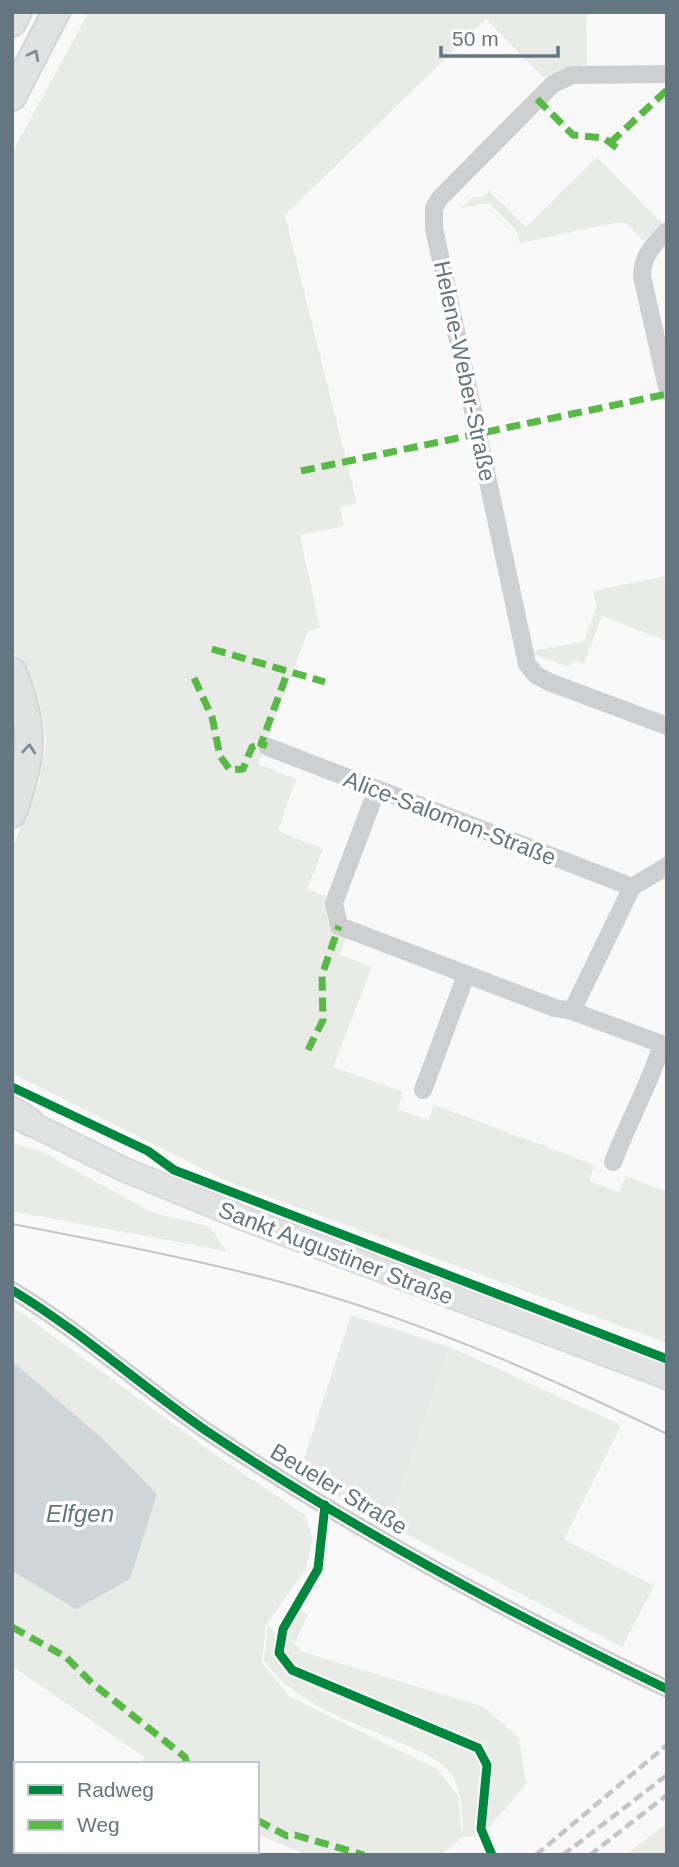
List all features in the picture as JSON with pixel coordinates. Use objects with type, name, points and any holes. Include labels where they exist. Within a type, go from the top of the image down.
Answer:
[{"type":"highway","points":[[12,23],[18,12]]},
{"type":"highway","points":[[12,97],[56,12]]},
{"type":"highway","points":[[12,671],[27,704],[30,742],[26,779],[12,814]]},
{"type":"main road","name":"Sankt Augustiner Straße","points":[[18,1116],[123,1169],[244,1219],[667,1377]]},
{"type":"street","name":"Helene-Weber-Straße","points":[[667,74],[572,75],[553,84],[440,198],[434,208],[434,228],[527,664],[536,675],[549,682],[667,726]]},
{"type":"street","points":[[667,231],[649,249],[643,262],[642,276],[667,387]]},
{"type":"street","name":"Alice-Salomon-Straße","points":[[268,747],[632,887]]},
{"type":"street","points":[[377,789],[334,903],[338,924],[466,975],[665,1046],[642,1102],[634,1108],[613,1162]]},
{"type":"street","points":[[572,1011],[632,887],[667,866]]},
{"type":"street","points":[[423,1090],[466,975]]},
{"type":"street","name":"Beueler Straße","points":[[12,1290],[205,1429],[294,1486],[545,1628],[667,1689]]},
{"type":"shaded area","points":[[89,12],[586,12],[587,64],[543,77],[486,19],[285,215],[357,503],[340,507],[344,526],[300,535],[320,628],[308,631],[258,764],[296,779],[278,831],[323,849],[307,889],[325,896],[328,923],[346,939],[340,955],[372,967],[333,1067],[403,1092],[398,1109],[428,1120],[434,1105],[595,1165],[589,1181],[619,1192],[626,1176],[667,1192],[667,1343],[229,1182],[12,1073],[12,849],[39,785],[46,740],[40,702],[12,647],[12,153]]},
{"type":"shaded area","points":[[597,157],[662,223],[644,241],[626,223],[619,222],[520,243],[517,231],[489,203],[461,208],[473,197],[483,197],[489,191],[526,227]]},
{"type":"shaded area","points":[[667,576],[667,641],[602,616],[584,664],[576,661],[566,666],[534,654],[533,651],[584,641],[597,606],[593,591]]},
{"type":"shaded area","points":[[12,1143],[42,1152],[153,1213],[210,1227],[226,1251],[12,1211]]},
{"type":"shaded area","points":[[12,1306],[220,1458],[305,1515],[313,1540],[305,1570],[266,1625],[262,1663],[290,1697],[437,1769],[458,1796],[462,1837],[442,1855],[307,1855],[259,1835],[259,1762],[140,1762],[144,1757],[12,1666],[12,1571],[77,1609],[157,1495],[102,1438],[12,1361]]},
{"type":"shaded area","points":[[351,1315],[450,1347],[389,1525],[299,1474]]},
{"type":"shaded area","points":[[450,1347],[621,1425],[564,1539],[654,1586],[622,1647],[389,1525]]},
{"type":"shaded area","points":[[300,1609],[308,1615],[294,1644],[303,1652],[484,1707],[519,1738],[526,1784],[486,1831],[491,1780],[487,1757],[481,1747],[470,1738],[292,1665],[284,1650],[285,1637]]},
{"type":"shaded area","points":[[268,1626],[276,1633],[275,1645],[279,1660],[290,1673],[473,1749],[483,1768],[484,1779],[478,1836],[462,1837],[460,1796],[447,1769],[414,1749],[326,1710],[292,1689],[264,1661]]},
{"type":"shaded area","points":[[667,1823],[667,1855],[626,1855]]},
{"type":"water","name":"Elfgen","points":[[12,1361],[102,1438],[157,1494],[130,1579],[76,1609],[12,1571]]},
{"type":"tram line","points":[[12,1224],[211,1265],[327,1295],[427,1329],[524,1368],[667,1434]]},
{"type":"railway","points":[[536,1855],[667,1745]]},
{"type":"railway","points":[[563,1855],[667,1775]]},
{"type":"railway","points":[[590,1855],[667,1795]]},
{"type":"marked path","points":[[610,143],[667,90]]},
{"type":"marked path","points":[[537,99],[573,135],[604,138],[617,148]]},
{"type":"marked path","points":[[301,471],[667,394]]},
{"type":"marked path","points":[[212,649],[325,682]]},
{"type":"marked path","points":[[267,746],[261,744],[288,671]]},
{"type":"marked path","points":[[194,678],[212,717],[220,756],[230,770],[243,769],[252,747],[261,744]]},
{"type":"marked path","points":[[308,1050],[323,1020],[322,975],[339,926]]},
{"type":"marked path","points":[[12,1627],[66,1657],[92,1683],[185,1757],[186,1762]]},
{"type":"marked path","points":[[259,1821],[287,1836],[295,1835],[364,1855]]},
{"type":"cycle path","points":[[12,1087],[148,1151],[174,1170],[667,1359]]},
{"type":"cycle path","points":[[12,1290],[62,1323],[205,1430],[317,1501],[432,1568],[667,1689]]},
{"type":"cycle path","points":[[325,1505],[318,1569],[283,1629],[279,1653],[292,1670],[478,1748],[487,1765],[481,1829],[492,1855]]}]
